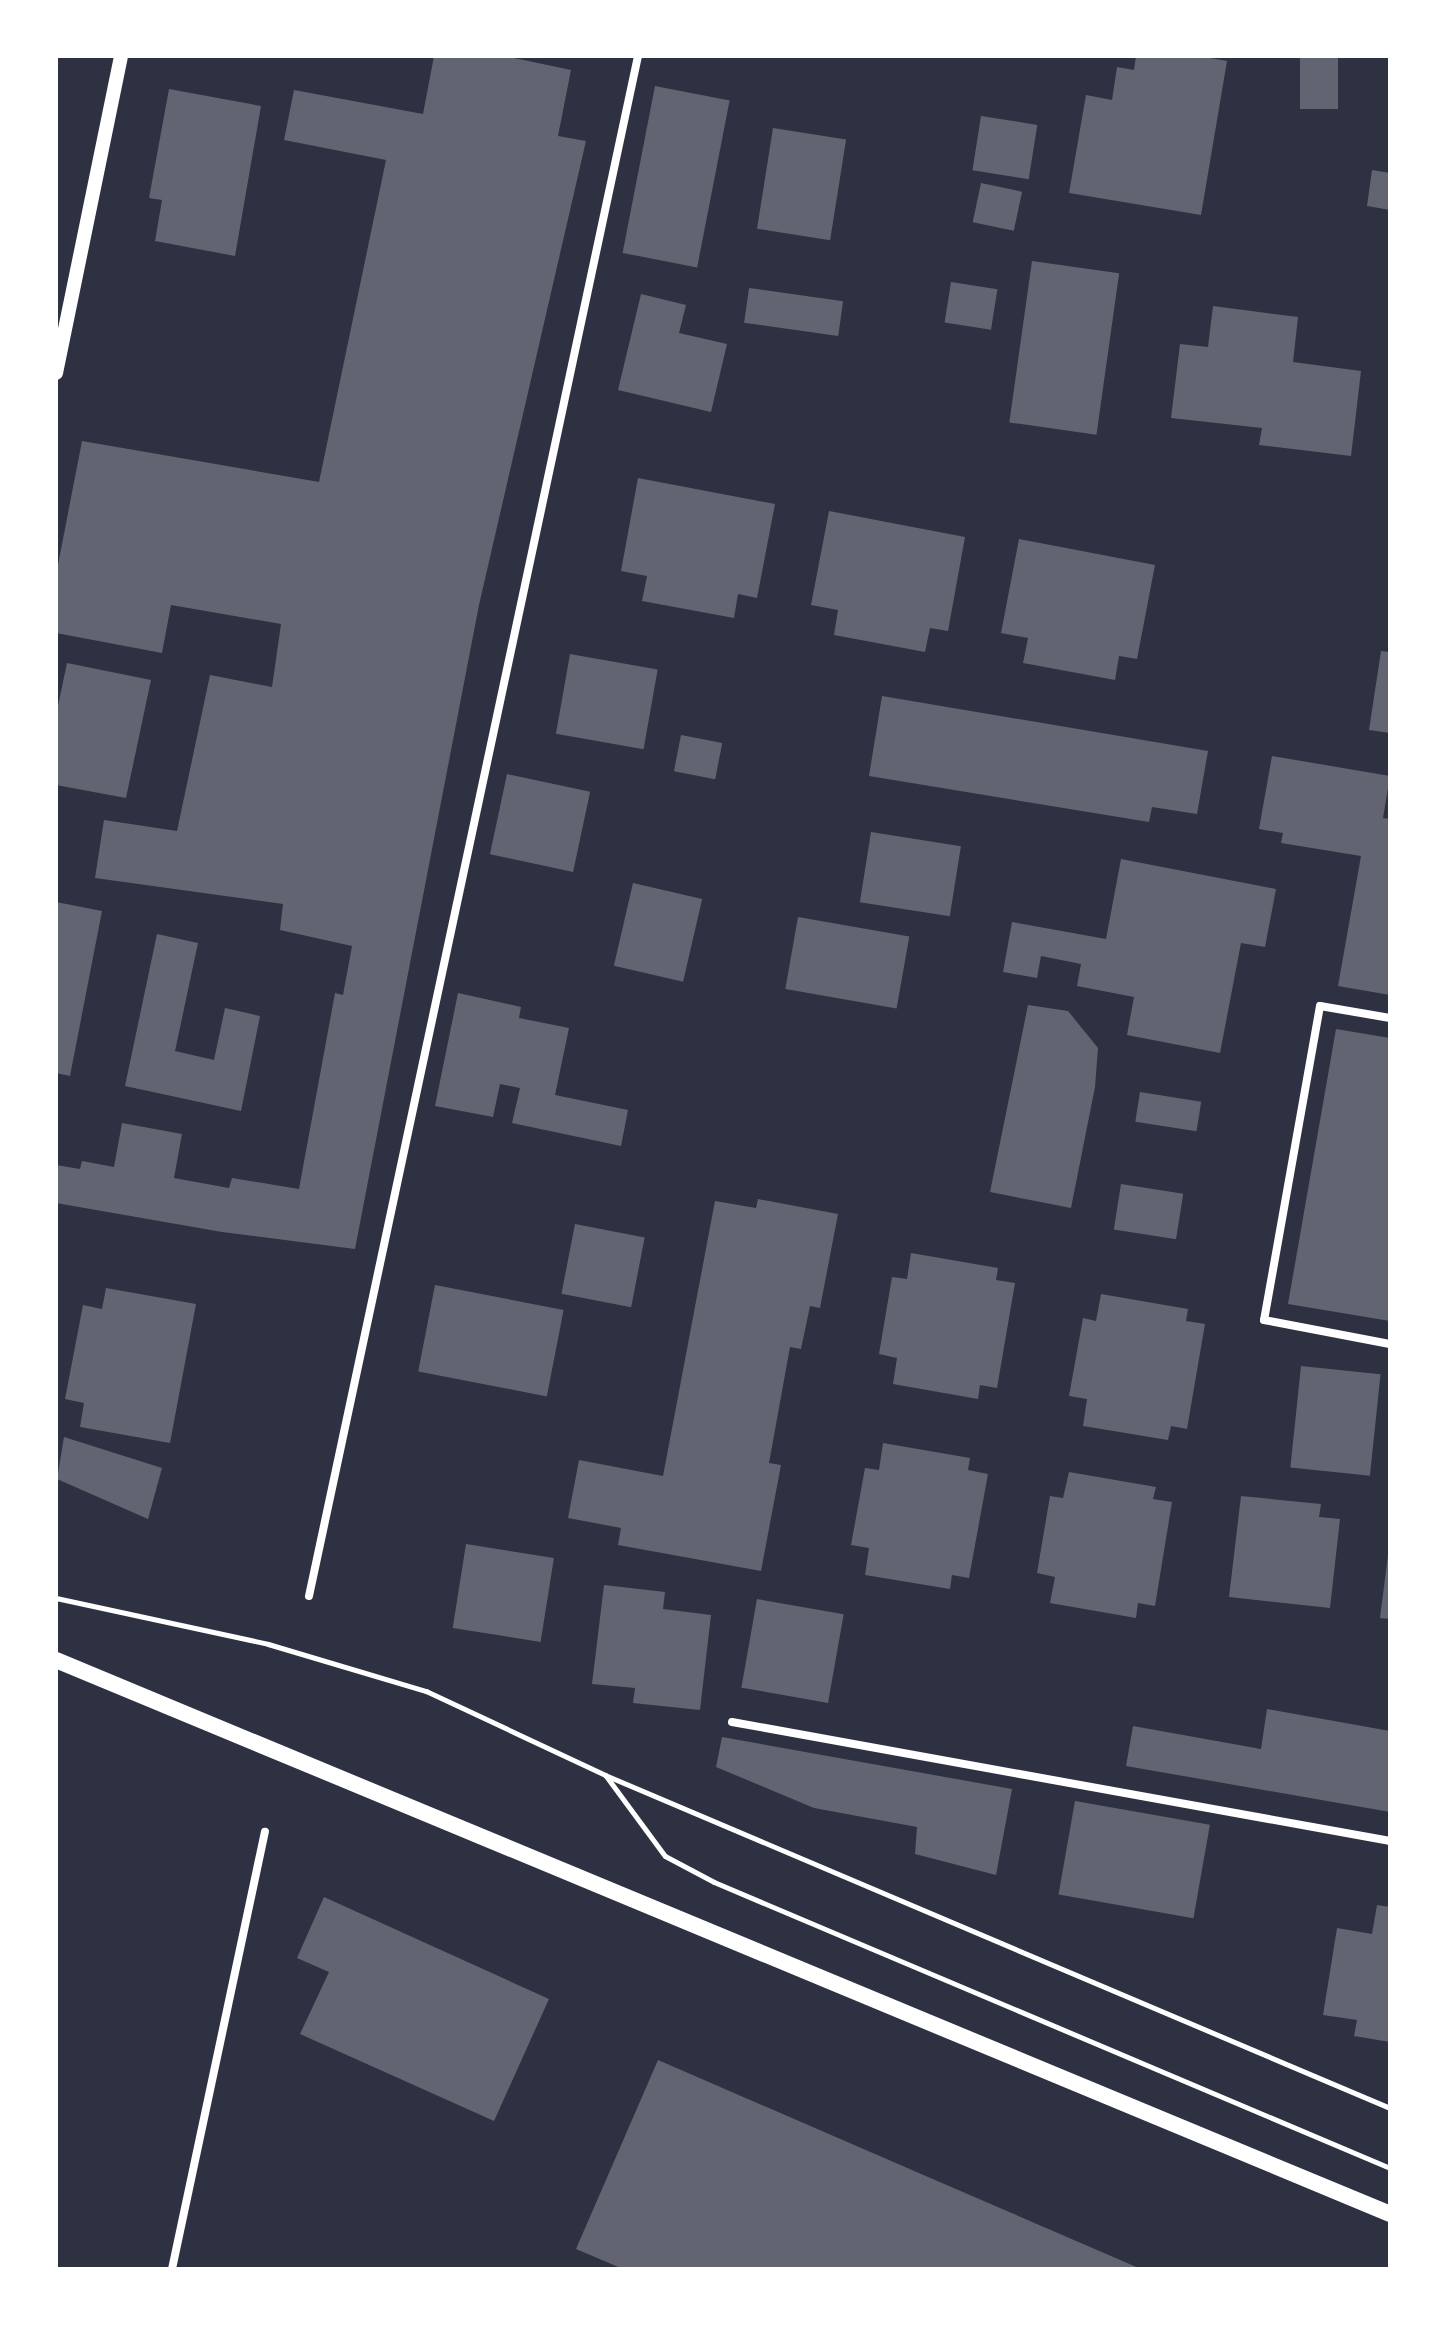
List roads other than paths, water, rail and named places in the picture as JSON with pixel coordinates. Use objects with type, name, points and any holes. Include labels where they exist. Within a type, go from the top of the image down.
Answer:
[{"type":"main road","points":[[56,1660],[1390,2214]]},
{"type":"street","points":[[56,373],[121,56]]},
{"type":"street","points":[[309,1596],[638,56]]},
{"type":"street","points":[[1390,1018],[1320,1006],[1264,1320],[1390,1344]]},
{"type":"street","points":[[732,1722],[1390,1841]]},
{"type":"street","points":[[172,2269],[265,1832]]}]
